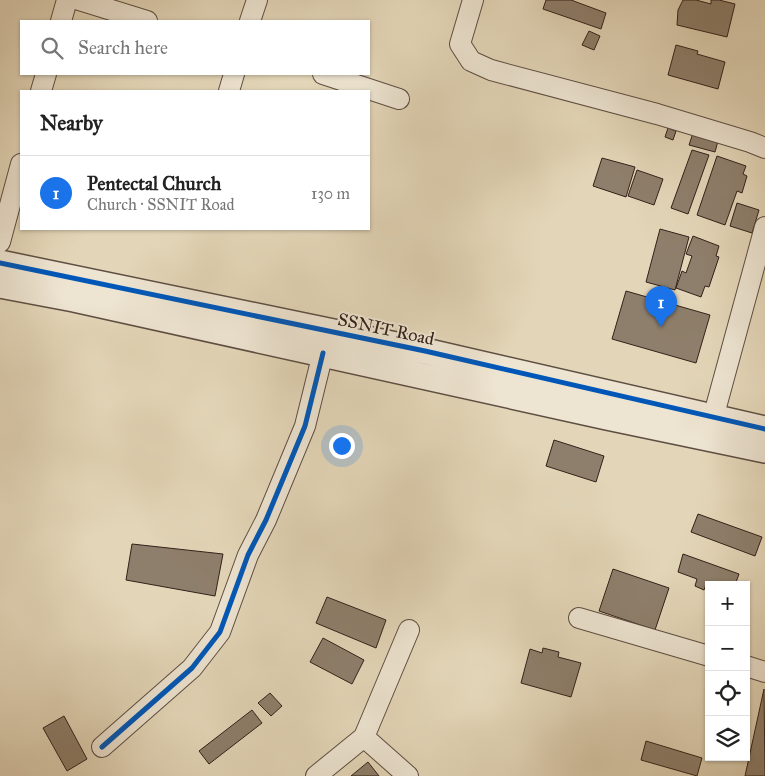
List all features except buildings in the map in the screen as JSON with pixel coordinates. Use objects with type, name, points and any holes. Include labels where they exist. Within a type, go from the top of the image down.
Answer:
[{"type":"street","points":[[61,20],[67,0]]},
{"type":"street","points":[[79,0],[144,20]]},
{"type":"street","points":[[250,20],[257,0]]},
{"type":"street","points":[[473,0],[460,44],[471,61],[491,70],[657,114],[765,148]]},
{"type":"street","points":[[42,90],[46,75]]},
{"type":"street","points":[[229,90],[234,75]]},
{"type":"street","points":[[326,75],[399,99]]},
{"type":"street","points":[[0,242],[20,168]]},
{"type":"street","points":[[713,418],[765,227]]},
{"type":"street","name":"SSNIT Road","points":[[0,263],[425,351],[765,429]]},
{"type":"street","name":"SSNIT Road","points":[[0,285],[74,299],[765,450]]},
{"type":"street","points":[[102,747],[192,668],[220,632],[248,555],[266,520],[305,426],[323,353]]},
{"type":"street","points":[[579,618],[705,655]]},
{"type":"street","points":[[316,776],[364,737],[408,630]]},
{"type":"street","points":[[750,667],[765,672]]},
{"type":"street","points":[[364,737],[408,776]]},
{"type":"cycle path","points":[[0,263],[425,351],[765,429]]},
{"type":"cycle path","points":[[102,747],[192,668],[220,632],[248,555],[266,520],[305,426],[323,353]]},
{"type":"place","name":"Pentectal Church","points":[[661,327]]}]
